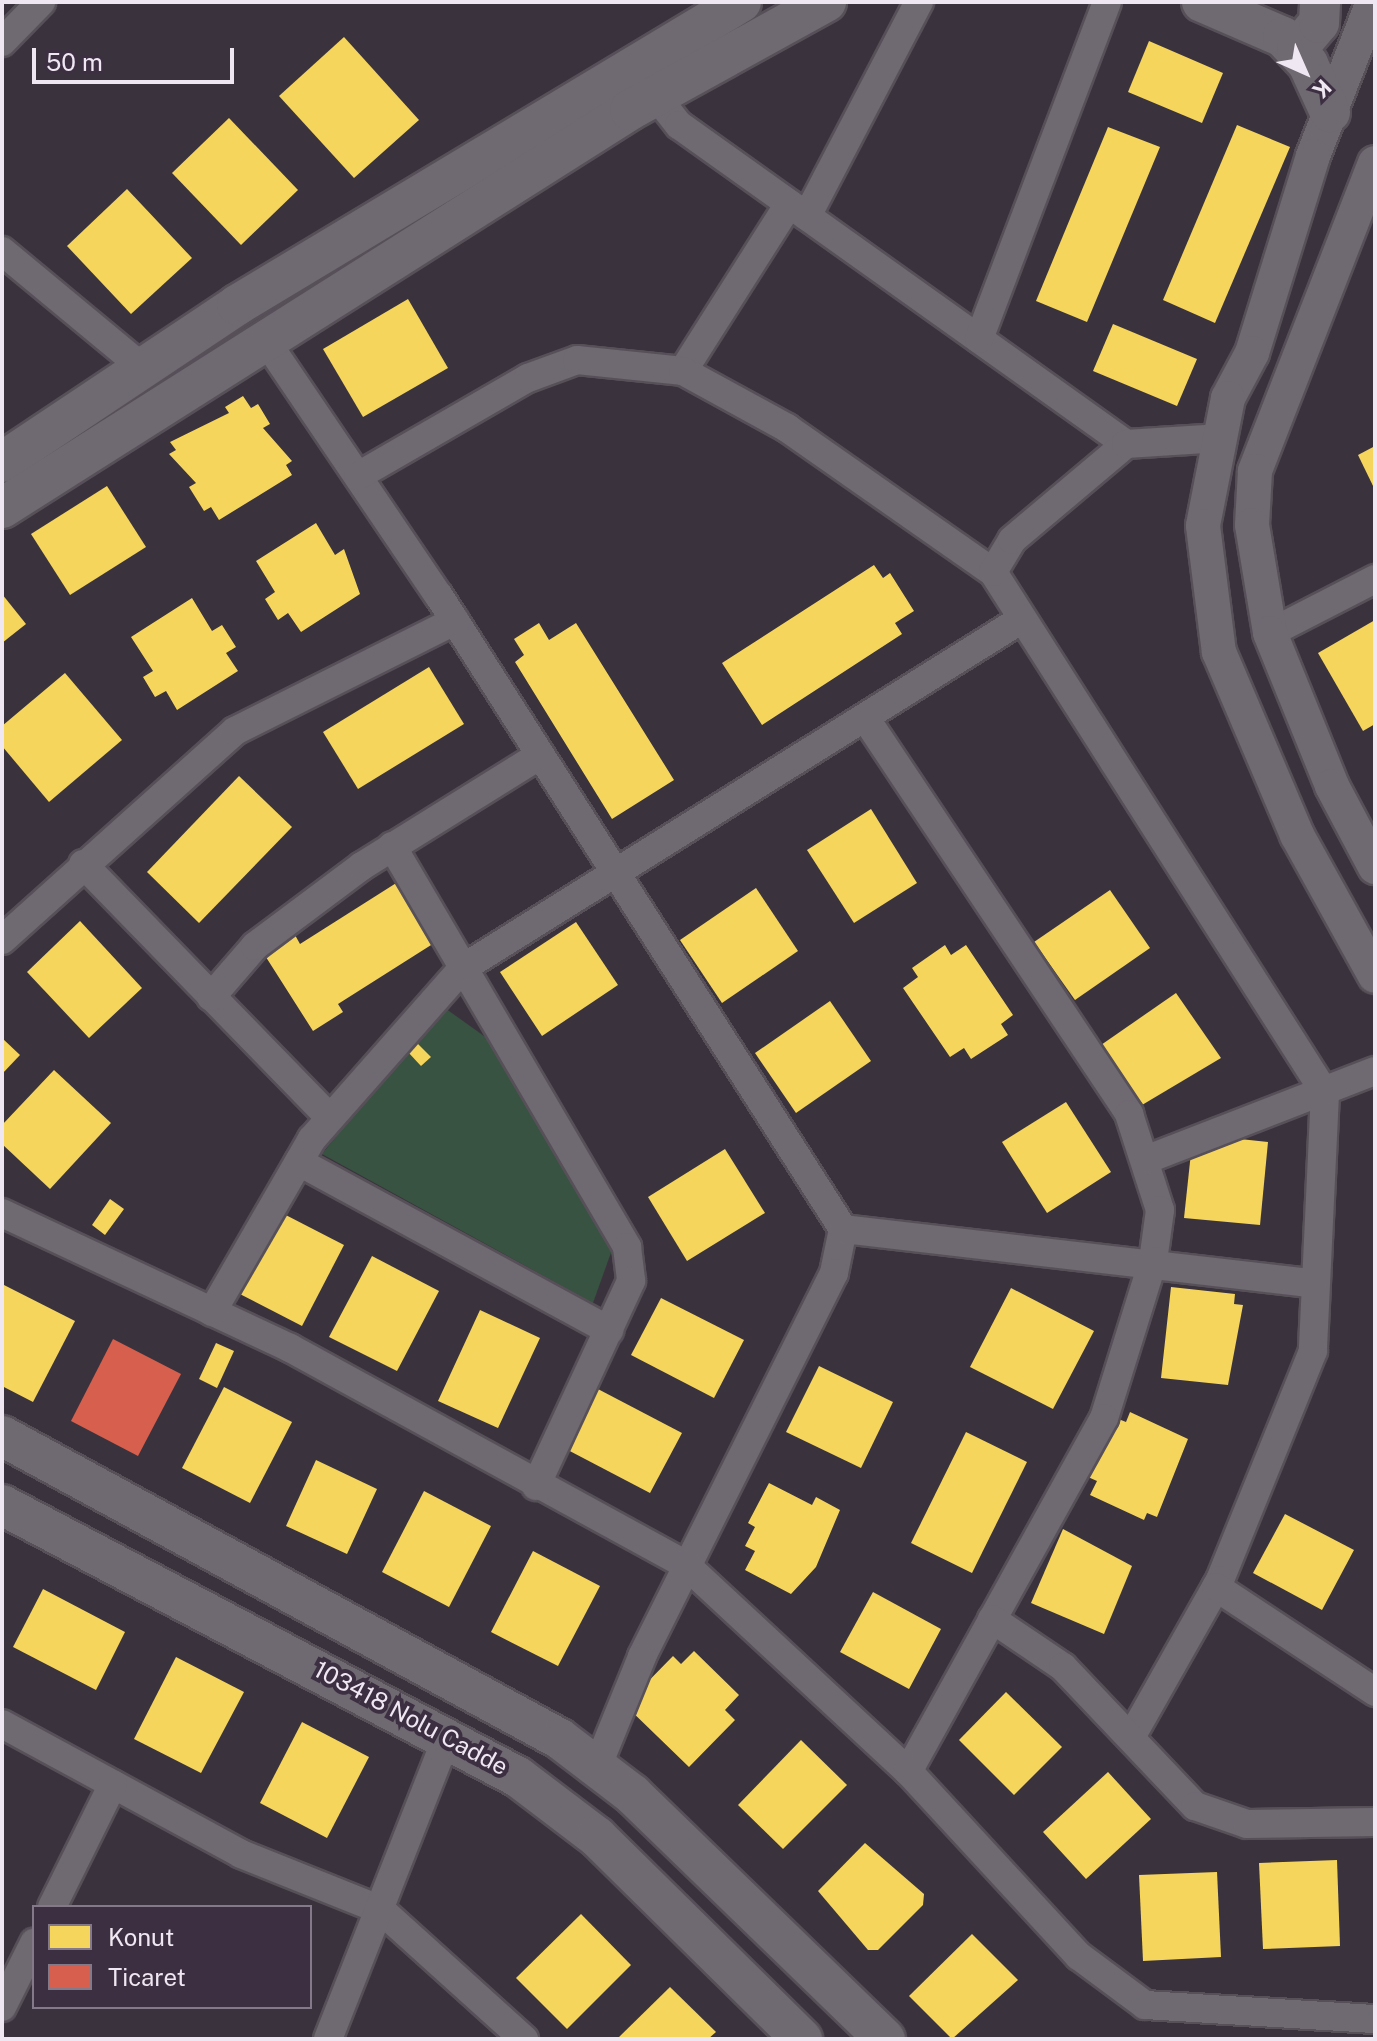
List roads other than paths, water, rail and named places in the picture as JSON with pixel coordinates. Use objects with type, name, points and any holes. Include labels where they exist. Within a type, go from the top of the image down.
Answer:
[{"type":"main road","points":[[2,462],[143,368],[741,2]]},
{"type":"main road","points":[[2,508],[264,338],[656,96],[826,2]]},
{"type":"main road","points":[[1202,2],[1266,26],[1297,49],[1330,112]]},
{"type":"main road","points":[[1297,49],[1319,23],[1320,2]]},
{"type":"main road","points":[[2,1436],[468,1684],[597,1767],[885,2039]]},
{"type":"main road","name":"103418 Nolu Cadde","points":[[2,1505],[448,1734],[597,1837],[802,2039]]},
{"type":"street","points":[[2,42],[41,2]]},
{"type":"street","points":[[683,371],[798,210],[919,2]]},
{"type":"street","points":[[979,339],[1107,2]]},
{"type":"street","points":[[1373,2],[1330,112],[1221,438],[1203,526],[1219,652],[1297,835],[1375,976]]},
{"type":"street","points":[[656,96],[679,125],[1126,444]]},
{"type":"street","points":[[1375,163],[1255,471],[1252,525],[1270,633],[1332,786],[1375,867]]},
{"type":"street","points":[[2,251],[143,368]]},
{"type":"street","points":[[264,338],[455,621],[843,1229],[834,1273],[686,1565],[597,1767]]},
{"type":"street","points":[[358,476],[528,378],[577,360],[683,371],[787,428],[993,572],[1325,1093],[1313,1283],[1313,1351],[1216,1587],[1131,1737]]},
{"type":"street","points":[[993,572],[1012,540],[1126,444],[1221,438]]},
{"type":"street","points":[[1270,633],[1375,579]]},
{"type":"street","points":[[212,1312],[299,1162],[330,1118],[463,968],[617,876],[1022,619]]},
{"type":"street","points":[[2,940],[83,864],[235,731],[455,621]]},
{"type":"street","points":[[866,719],[1129,1114],[1148,1159],[1160,1210],[1153,1261],[1104,1418],[908,1771]]},
{"type":"street","points":[[211,997],[255,946],[392,846],[540,755]]},
{"type":"street","points":[[392,846],[627,1247],[631,1281],[536,1486]]},
{"type":"street","points":[[83,864],[330,1118]]},
{"type":"street","points":[[1148,1159],[1325,1093],[1375,1071]]},
{"type":"street","points":[[299,1162],[609,1330]]},
{"type":"street","points":[[2,1213],[212,1312],[686,1565],[908,1771],[1079,1956],[1145,2005],[1375,2019]]},
{"type":"street","points":[[843,1229],[1153,1261],[1313,1283]]},
{"type":"street","points":[[1216,1587],[1375,1692]]},
{"type":"street","points":[[992,1619],[1040,1647],[1195,1806],[1247,1824],[1375,1822]]},
{"type":"street","points":[[2,1724],[241,1854],[381,1910],[524,2039]]},
{"type":"street","points":[[328,2039],[448,1734]]},
{"type":"street","points":[[53,1905],[113,1784]]},
{"type":"street","points":[[2,2007],[32,1947]]}]
